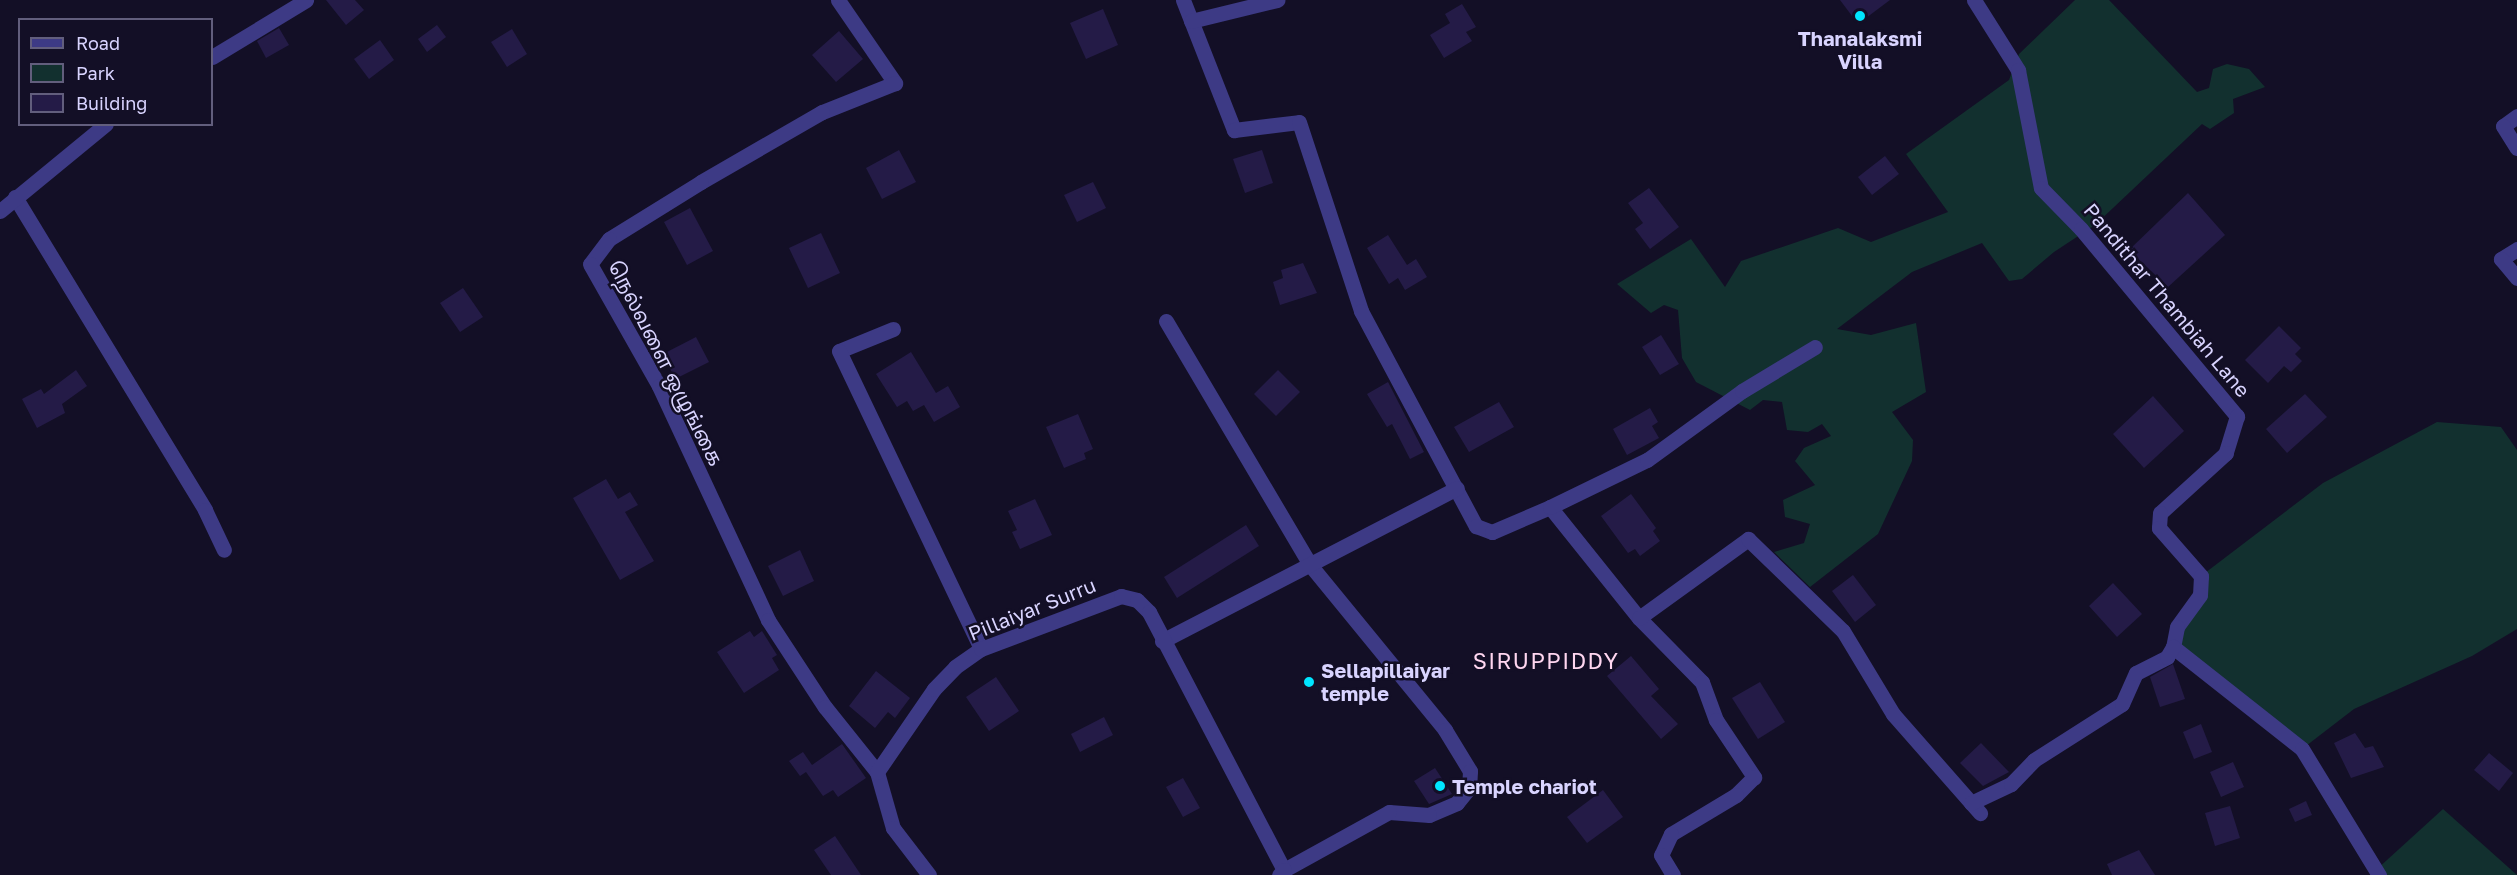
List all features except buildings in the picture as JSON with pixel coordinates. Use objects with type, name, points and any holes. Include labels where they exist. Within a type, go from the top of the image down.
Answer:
[{"type":"street","points":[[213,56],[306,0]]},
{"type":"street","name":"நெல்வளை ஒழுங்கை","points":[[838,0],[895,83],[822,112],[701,182],[609,239],[590,264],[658,386],[768,620],[825,707],[877,772],[893,828],[929,875]]},
{"type":"street","points":[[1183,0],[1234,130],[1299,122],[1361,310],[1476,526],[1492,532],[1647,460],[1742,391],[1815,347]]},
{"type":"street","points":[[1191,21],[1277,0]]},
{"type":"street","name":"Pandithar Thambiah Lane","points":[[1974,0],[2018,70],[2040,188],[2081,229],[2237,416],[2226,453],[2160,513],[2159,528],[2201,576],[2200,595],[2177,627],[2173,647]]},
{"type":"street","points":[[2517,116],[2503,126],[2517,148]]},
{"type":"street","points":[[0,211],[104,126]]},
{"type":"street","points":[[15,197],[205,510],[224,550]]},
{"type":"street","points":[[2517,249],[2501,259],[2517,278]]},
{"type":"street","name":"Pillaiyar Surru","points":[[877,772],[934,689],[955,667],[981,649],[1122,596],[1137,600],[1149,612],[1162,642],[1281,872],[1389,812],[1429,815],[1457,803],[1469,788],[1470,771],[1445,730],[1311,566],[1166,321]]},
{"type":"street","points":[[893,329],[839,351],[981,649]]},
{"type":"street","points":[[1162,642],[1311,566],[1424,502],[1457,488]]},
{"type":"street","points":[[1550,507],[1639,618],[1702,682],[1716,720],[1754,777],[1736,795],[1671,834],[1661,855],[1674,875]]},
{"type":"street","points":[[1639,618],[1748,539],[1843,632],[1893,714],[1975,808],[2011,784],[2034,760],[2122,704],[2136,673],[2167,657],[2173,647],[2302,749],[2379,875]]},
{"type":"green space","points":[[2075,0],[2109,0],[2197,92],[2209,88],[2213,69],[2227,64],[2249,69],[2265,87],[2233,99],[2234,113],[2210,129],[2202,124],[2095,225],[2054,252],[2022,279],[2009,281],[1982,243],[1912,272],[1837,329],[1871,335],[1916,323],[1926,392],[1892,412],[1913,440],[1912,461],[1878,534],[1810,587],[1774,552],[1804,543],[1810,524],[1785,517],[1783,500],[1815,485],[1795,461],[1804,448],[1831,436],[1822,424],[1808,432],[1787,430],[1782,402],[1763,400],[1750,410],[1696,382],[1682,358],[1678,310],[1664,305],[1651,313],[1617,284],[1691,239],[1725,287],[1741,261],[1838,228],[1871,242],[1948,212],[1906,154],[2009,80],[2019,54]]},
{"type":"green space","points":[[2437,422],[2501,427],[2517,450],[2517,629],[2472,656],[2354,709],[2302,749],[2173,647],[2201,576],[2323,483]]},
{"type":"green space","points":[[2443,809],[2517,875],[2379,875],[2376,870]]},
{"type":"place","name":"Thanalaksmi Villa","points":[[1860,16]]},
{"type":"place","name":"Sellapillaiyar temple","points":[[1309,682]]},
{"type":"place","name":"Temple chariot","points":[[1440,786]]},
{"type":"district","name":"SIRUPPIDDY","points":[[1546,661]]}]
